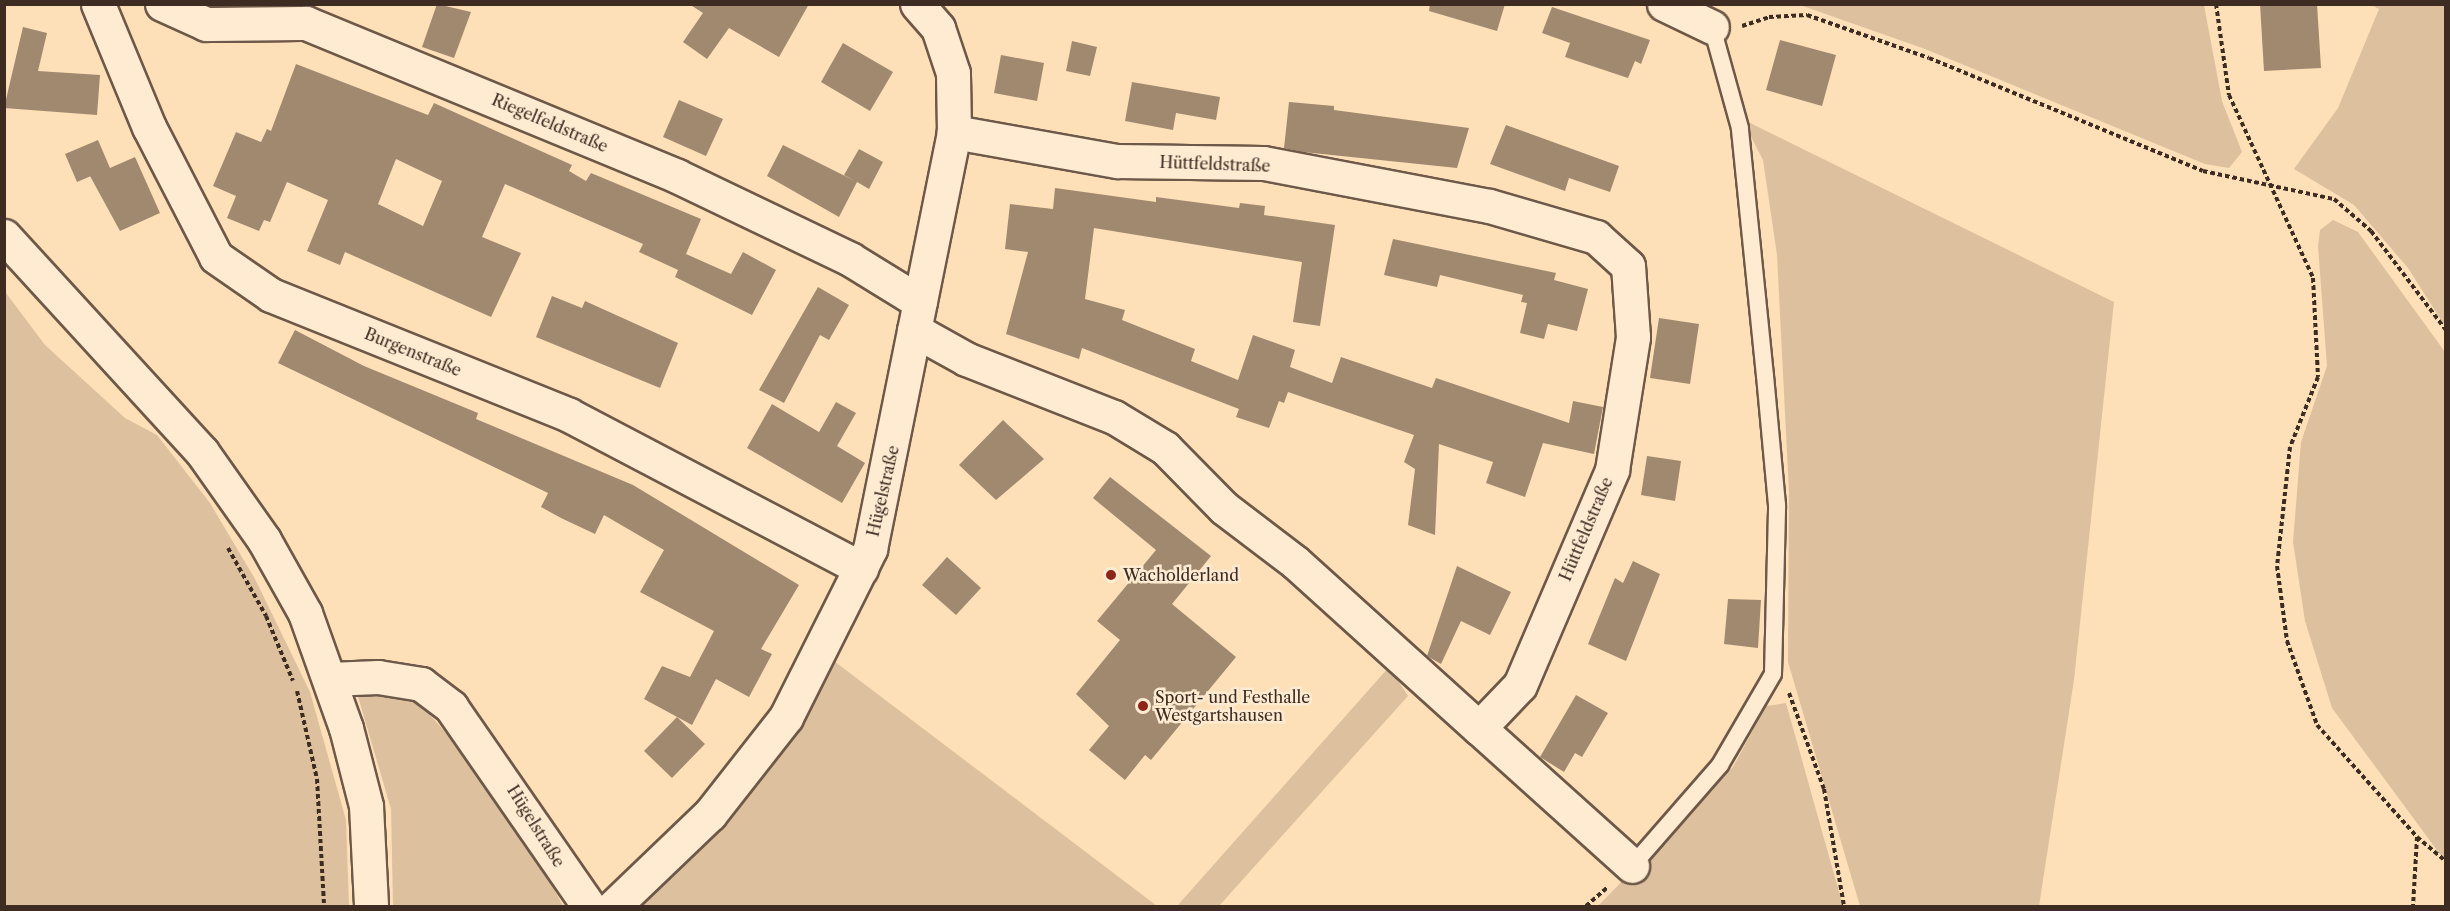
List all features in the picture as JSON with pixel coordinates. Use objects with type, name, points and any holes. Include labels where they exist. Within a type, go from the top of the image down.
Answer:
[{"type":"street","name":"Burgenstraße","points":[[98,4],[149,127],[216,257],[271,295],[569,415],[861,568]]},
{"type":"street","name":"Riegelfeldstraße","points":[[162,4],[207,24],[306,23],[677,176],[850,259],[917,316]]},
{"type":"street","name":"Hügelstraße","points":[[614,906],[710,814],[786,717],[861,568],[890,467],[917,316],[954,132],[953,73],[938,28],[917,4]]},
{"type":"street","points":[[1664,4],[1712,27]]},
{"type":"street","name":"Hüttfeldstraße","points":[[954,132],[1117,161],[1263,163],[1489,206],[1596,237],[1628,266],[1633,337],[1612,470],[1521,685],[1479,728]]},
{"type":"street","points":[[4,236],[202,452],[264,540],[305,613],[329,679],[366,806],[372,906]]},
{"type":"street","points":[[917,316],[966,359],[1114,417],[1165,447],[1224,508],[1294,562],[1632,866]]},
{"type":"street","name":"Hügelstraße","points":[[329,679],[378,677],[421,684],[452,707],[589,906]]},
{"type":"lane","points":[[1632,866],[1720,765],[1773,674],[1777,506],[1740,128],[1712,27]]},
{"type":"path","points":[[2216,4],[2229,95],[2270,189],[2313,278],[2318,377],[2290,447],[2277,566],[2287,640],[2317,725],[2418,837],[2445,861]]},
{"type":"path","points":[[1712,27],[1734,29],[1769,17],[1807,15],[1929,58],[2203,171],[2270,189],[2334,199],[2371,231],[2445,330]]},
{"type":"path","points":[[225,544],[266,616],[297,691],[317,779],[324,906]]},
{"type":"path","points":[[1773,674],[1785,683],[1824,789],[1844,906]]},
{"type":"path","points":[[2413,906],[2418,837]]},
{"type":"shaded area","points":[[1800,5],[2204,5],[2222,101],[2242,152],[2229,168],[2205,164],[1925,49]]},
{"type":"shaded area","points":[[2371,5],[2445,5],[2445,326],[2408,268],[2354,205],[2294,169],[2338,108],[2379,9]]},
{"type":"shaded area","points":[[1742,119],[2114,302],[2074,680],[2039,906],[1860,906],[1788,662],[1789,493],[1777,255],[1763,160]]},
{"type":"shaded area","points":[[2333,220],[2358,232],[2445,352],[2445,861],[2332,708],[2305,621],[2293,542],[2301,442],[2327,366],[2318,246],[2320,230]]},
{"type":"shaded area","points":[[6,293],[45,345],[125,418],[157,435],[210,503],[255,579],[310,692],[346,820],[349,906],[5,906]]},
{"type":"shaded area","points":[[830,658],[1157,906],[643,906],[783,745]]},
{"type":"shaded area","points":[[1389,667],[1408,696],[1219,906],[1177,906]]},
{"type":"shaded area","points":[[379,689],[420,703],[475,767],[533,850],[563,906],[393,906],[391,809],[357,693]]},
{"type":"shaded area","points":[[1786,703],[1843,906],[1598,906],[1733,767],[1766,706]]},
{"type":"building","points":[[437,4],[471,12],[454,58],[422,47]]},
{"type":"building","points":[[689,4],[809,4],[779,57],[729,28],[707,59],[683,42],[703,13]]},
{"type":"building","points":[[1430,4],[1505,4],[1497,31],[1429,11]]},
{"type":"building","points":[[2260,4],[2317,4],[2321,68],[2264,71]]},
{"type":"building","points":[[1552,7],[1650,40],[1641,64],[1635,61],[1628,78],[1565,57],[1570,43],[1542,33]]},
{"type":"building","points":[[23,27],[47,33],[38,71],[100,75],[97,115],[4,108]]},
{"type":"building","points":[[1780,40],[1836,55],[1822,106],[1766,90]]},
{"type":"building","points":[[1072,41],[1097,47],[1090,76],[1066,71]]},
{"type":"building","points":[[843,43],[893,72],[870,111],[821,82]]},
{"type":"building","points":[[1001,55],[1044,63],[1037,101],[994,93]]},
{"type":"building","points":[[296,64],[428,115],[434,103],[572,165],[569,171],[586,181],[591,173],[701,219],[686,254],[731,274],[743,252],[776,270],[752,315],[675,277],[678,270],[639,252],[643,244],[505,184],[482,237],[521,253],[491,317],[345,252],[340,265],[307,251],[328,200],[287,182],[270,222],[264,220],[259,231],[227,218],[236,196],[213,186],[236,132],[261,142],[267,129],[271,131]],"holes":[[[396,159],[442,181],[423,226],[378,204]]]},
{"type":"building","points":[[1132,82],[1220,97],[1216,120],[1176,113],[1173,130],[1125,121]]},
{"type":"building","points":[[679,100],[723,119],[706,156],[663,137]]},
{"type":"building","points":[[1289,102],[1334,106],[1334,110],[1469,128],[1457,168],[1303,152],[1284,148]]},
{"type":"building","points":[[1506,125],[1619,166],[1610,192],[1569,178],[1565,191],[1490,164]]},
{"type":"building","points":[[98,140],[110,168],[135,157],[160,213],[120,231],[90,176],[77,182],[65,154]]},
{"type":"building","points":[[783,145],[855,181],[844,175],[859,149],[883,162],[869,189],[857,182],[839,217],[767,176]]},
{"type":"building","points":[[1055,188],[1156,202],[1156,197],[1239,208],[1240,203],[1265,206],[1264,215],[1335,225],[1320,326],[1293,322],[1302,262],[1094,228],[1085,299],[1125,310],[1122,320],[1195,349],[1191,361],[1238,380],[1253,335],[1295,350],[1290,367],[1332,383],[1341,357],[1432,388],[1436,378],[1569,423],[1573,401],[1603,407],[1594,454],[1543,443],[1525,497],[1486,483],[1493,462],[1439,444],[1435,535],[1408,525],[1415,469],[1404,462],[1414,435],[1288,392],[1284,403],[1279,401],[1269,428],[1236,417],[1239,409],[1082,348],[1079,359],[1006,334],[1028,252],[1005,249],[1010,204],[1053,209]]},
{"type":"building","points":[[1393,239],[1556,273],[1554,280],[1588,289],[1577,331],[1548,324],[1544,339],[1520,333],[1527,303],[1521,302],[1523,295],[1440,275],[1437,287],[1384,275]]},
{"type":"building","points":[[818,287],[849,305],[829,340],[820,335],[784,403],[759,390]]},
{"type":"building","points":[[552,296],[582,308],[585,301],[678,343],[660,388],[536,337]]},
{"type":"building","points":[[1659,318],[1699,324],[1690,384],[1650,378]]},
{"type":"building","points":[[295,330],[364,366],[478,413],[476,419],[633,485],[799,585],[761,649],[772,654],[749,697],[716,679],[692,725],[644,699],[662,666],[690,677],[714,631],[640,592],[664,550],[604,515],[595,534],[561,518],[541,507],[548,493],[278,363]]},
{"type":"building","points":[[836,402],[856,413],[837,446],[865,463],[842,503],[747,448],[772,404],[819,432]]},
{"type":"building","points":[[1003,420],[1044,459],[996,500],[959,465]]},
{"type":"building","points":[[1647,456],[1681,461],[1675,501],[1641,495]]},
{"type":"building","name":"Sport- und Festhalle Westgartshausen","points":[[1110,477],[1211,556],[1172,604],[1236,657],[1151,760],[1145,755],[1125,780],[1089,750],[1109,726],[1076,694],[1120,640],[1097,621],[1156,550],[1093,498]]},
{"type":"building","points":[[947,557],[981,588],[956,615],[922,585]]},
{"type":"building","points":[[1633,561],[1660,574],[1626,661],[1588,644],[1615,578],[1623,583]]},
{"type":"building","points":[[1457,566],[1511,592],[1490,635],[1461,621],[1441,664],[1427,656]]},
{"type":"building","points":[[1728,599],[1761,600],[1758,648],[1724,644]]},
{"type":"building","points":[[1576,695],[1608,713],[1582,757],[1575,753],[1564,772],[1540,757]]},
{"type":"building","points":[[677,717],[705,744],[672,778],[644,751]]},
{"type":"place","name":"Wacholderland","points":[[1111,575]]},
{"type":"place","name":"Sport- und Festhalle Westgartshausen","points":[[1143,706]]}]
